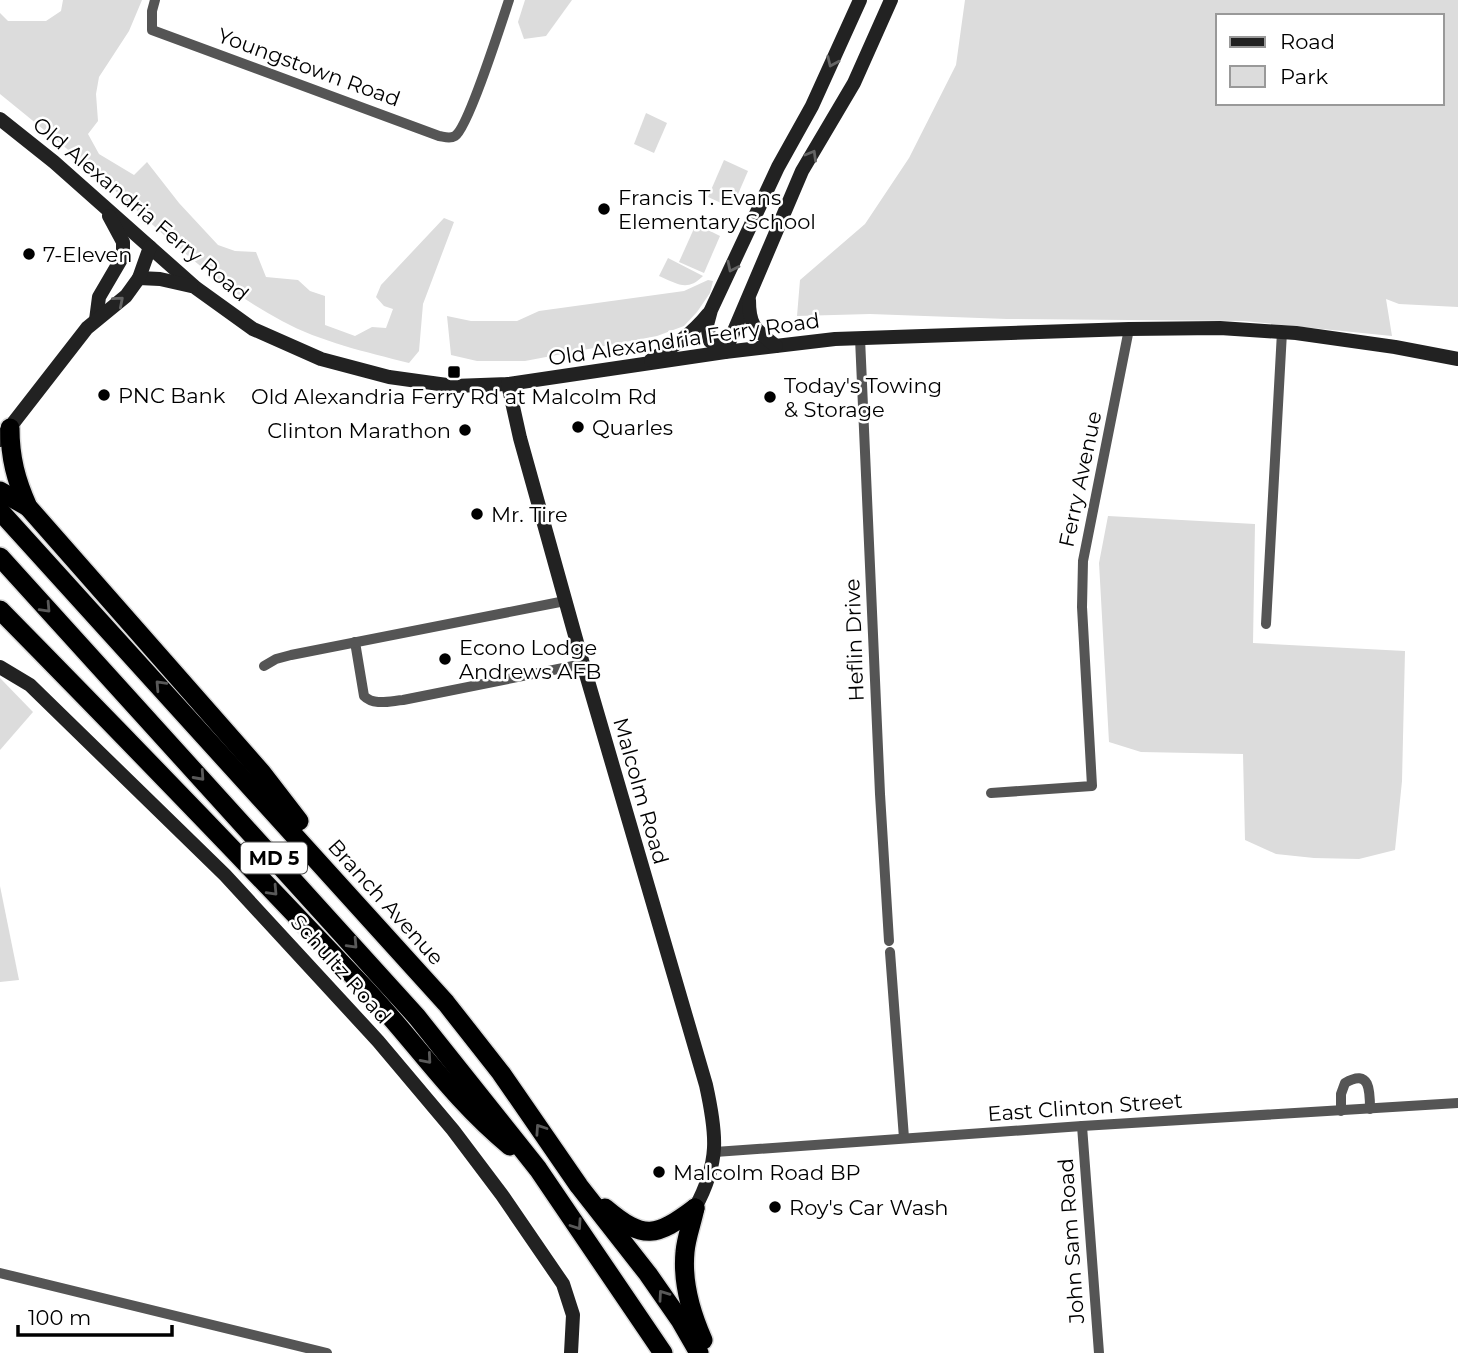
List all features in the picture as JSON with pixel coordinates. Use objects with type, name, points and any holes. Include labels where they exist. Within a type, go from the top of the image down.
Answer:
[{"type":"highway","points":[[5,434],[13,471],[28,507],[262,774],[324,854],[369,919]]},
{"type":"highway","points":[[0,491],[28,507]]},
{"type":"highway","name":"Branch Avenue","points":[[0,511],[446,1003],[501,1073],[579,1186],[648,1274],[699,1353]]},
{"type":"highway","name":"MD 5","points":[[0,557],[417,1017],[538,1169],[663,1353]]},
{"type":"highway","points":[[0,610],[183,796],[359,981],[480,1121],[538,1169]]},
{"type":"highway","points":[[579,1186],[618,1219],[637,1230],[657,1232],[695,1209]]},
{"type":"highway","points":[[695,1209],[685,1251],[685,1281],[694,1319],[709,1353]]},
{"type":"highway","points":[[630,1302],[648,1353]]},
{"type":"street","name":"Youngstown Road","points":[[155,0],[152,30],[439,136],[454,136],[458,134],[468,115],[509,0]]},
{"type":"street","points":[[860,0],[812,106],[778,167],[711,310],[708,325],[710,341],[725,352],[802,172],[854,83],[891,0]]},
{"type":"street","points":[[867,52],[885,0]]},
{"type":"street","points":[[867,52],[888,27],[900,0]]},
{"type":"street","name":"Old Alexandria Ferry Road","points":[[0,119],[54,162],[196,288],[253,329],[343,366],[430,384],[508,384],[725,352],[860,338],[1129,329],[1220,328],[1282,332],[1458,359]]},
{"type":"street","points":[[96,320],[99,297],[123,256],[122,242],[106,209]]},
{"type":"street","points":[[112,272],[150,247]]},
{"type":"street","points":[[5,434],[87,328],[126,296],[139,278],[150,247]]},
{"type":"street","points":[[139,278],[160,279],[196,288]]},
{"type":"street","points":[[749,296],[748,312],[751,322],[776,346]]},
{"type":"street","points":[[644,365],[693,331],[711,310]]},
{"type":"street","name":"Ferry Avenue","points":[[992,793],[1092,786],[1081,580],[1085,545],[1129,329]]},
{"type":"street","points":[[1266,624],[1282,332]]},
{"type":"street","name":"Heflin Drive","points":[[860,338],[880,794],[904,1138]]},
{"type":"street","name":"Malcolm Road","points":[[508,384],[520,439],[565,601],[706,1085],[714,1128],[715,1152],[708,1180],[695,1209]]},
{"type":"street","points":[[264,666],[291,655],[565,601]]},
{"type":"street","points":[[355,642],[364,696],[376,702],[583,664]]},
{"type":"street","name":"Schultz Road","points":[[0,667],[30,685],[225,874],[379,1041],[453,1130],[563,1284],[573,1315],[571,1353]]},
{"type":"street","points":[[1341,1111],[1342,1087],[1345,1083],[1357,1079],[1365,1080],[1369,1085],[1370,1110]]},
{"type":"street","name":"East Clinton Street","points":[[715,1152],[1458,1103]]},
{"type":"street","name":"John Sam Road","points":[[1082,1126],[1099,1353]]},
{"type":"street","points":[[0,1273],[327,1353]]},
{"type":"green space","points":[[63,0],[142,0],[129,31],[99,77],[96,94],[98,121],[88,134],[99,154],[134,175],[147,162],[179,203],[218,245],[235,251],[256,252],[266,277],[298,280],[310,291],[325,296],[325,325],[355,336],[372,327],[386,328],[393,309],[384,306],[376,297],[381,285],[444,218],[454,222],[423,304],[419,351],[409,363],[312,335],[256,306],[186,254],[87,166],[0,94],[0,13],[8,21],[46,21],[61,11]]},
{"type":"green space","points":[[525,0],[572,0],[546,36],[524,39],[518,22]]},
{"type":"green space","points":[[965,0],[1458,0],[1458,307],[1399,304],[1386,299],[1392,336],[1244,321],[1007,319],[870,314],[797,316],[800,280],[865,224],[909,158],[956,65]]},
{"type":"green space","points":[[646,113],[667,123],[654,153],[634,144]]},
{"type":"green space","points":[[724,160],[748,171],[732,208],[708,197]]},
{"type":"green space","points":[[696,224],[720,236],[704,273],[679,262]]},
{"type":"green space","points":[[668,258],[703,276],[692,284],[682,285],[659,276]]},
{"type":"green space","points":[[708,280],[713,281],[710,293],[697,312],[684,326],[657,336],[525,361],[477,361],[451,355],[447,316],[471,321],[517,321],[539,311],[684,291]]},
{"type":"green space","points":[[1108,516],[1255,524],[1253,643],[1405,651],[1402,781],[1395,850],[1359,859],[1276,854],[1245,840],[1243,754],[1141,752],[1109,742],[1099,563]]},
{"type":"green space","points":[[0,678],[33,712],[0,750]]},
{"type":"green space","points":[[0,886],[19,980],[0,982]]},
{"type":"place","name":"Francis T. Evans Elementary School","points":[[604,209]]},
{"type":"place","name":"7-Eleven","points":[[29,254]]},
{"type":"place","name":"Old Alexandria Ferry Rd at Malcolm Rd","points":[[454,372]]},
{"type":"place","name":"PNC Bank","points":[[104,395]]},
{"type":"place","name":"Today's Towing & Storage","points":[[770,397]]},
{"type":"place","name":"Quarles","points":[[578,427]]},
{"type":"place","name":"Clinton Marathon","points":[[465,430]]},
{"type":"place","name":"Mr. Tire","points":[[477,514]]},
{"type":"place","name":"Econo Lodge Andrews AFB","points":[[445,659]]},
{"type":"place","name":"Malcolm Road BP","points":[[659,1172]]},
{"type":"place","name":"Roy's Car Wash","points":[[775,1207]]}]
